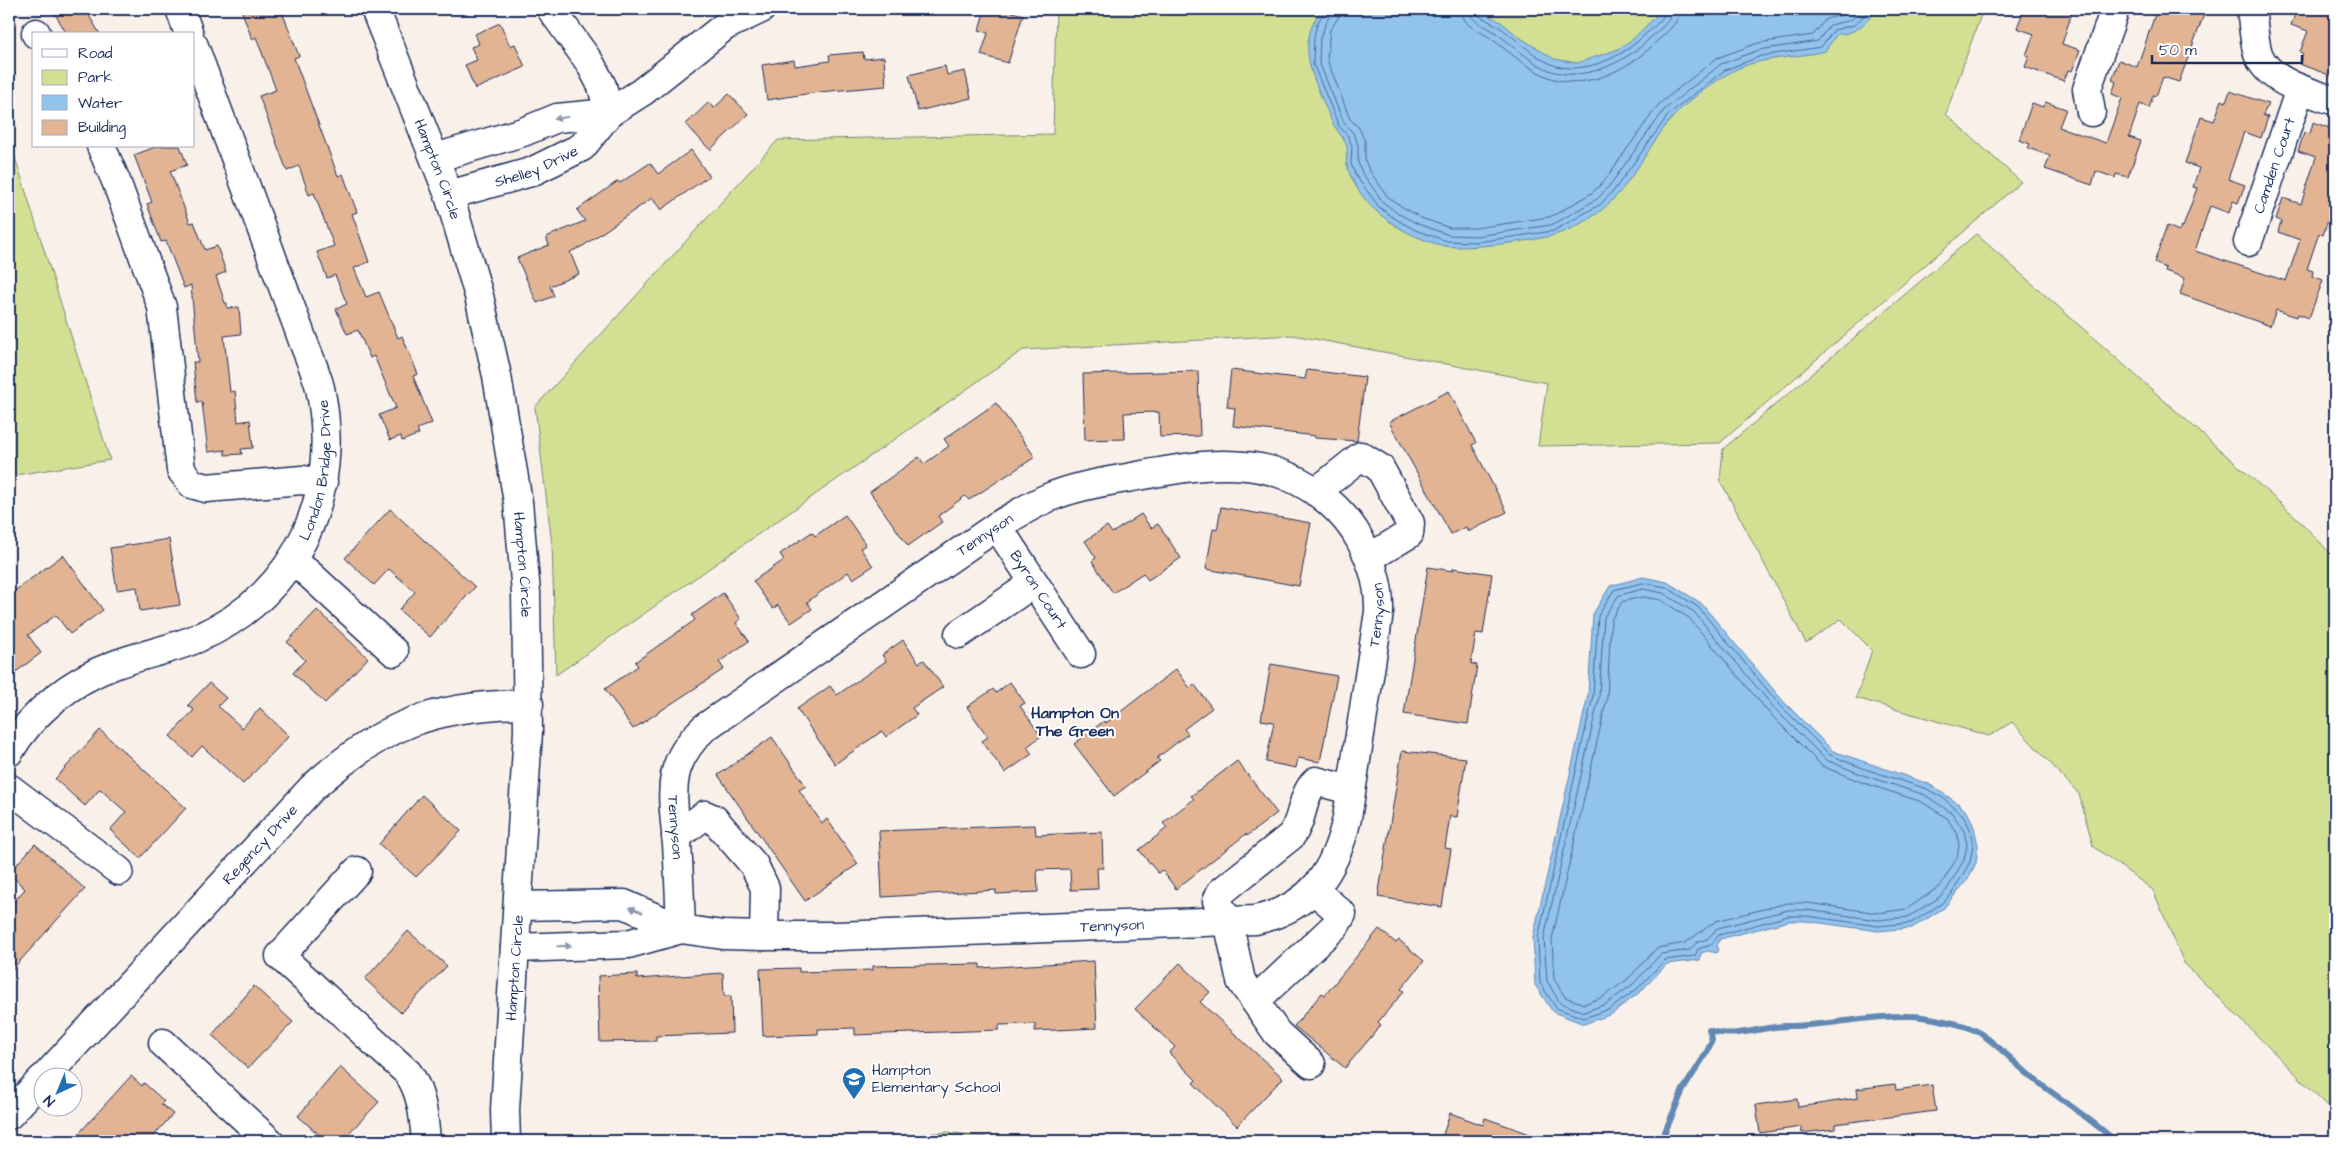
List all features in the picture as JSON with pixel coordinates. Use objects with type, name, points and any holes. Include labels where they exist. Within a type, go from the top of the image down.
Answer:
[{"type":"street","points":[[180,9],[188,32]]},
{"type":"street","name":"Hampton Circle","points":[[374,9],[449,195],[481,304],[512,458],[526,593],[529,704],[519,906],[505,1110],[506,1141]]},
{"type":"street","points":[[552,9],[590,63],[602,86],[609,113]]},
{"type":"street","name":"Shelley Drive","points":[[449,195],[531,172],[582,147],[609,113],[642,92],[725,26],[761,9]]},
{"type":"street","points":[[2091,112],[2087,89],[2115,9]]},
{"type":"street","points":[[2251,9],[2259,56],[2270,71],[2285,82],[2300,89],[2335,101]]},
{"type":"street","name":"London Bridge Drive","points":[[9,752],[34,718],[73,685],[114,665],[173,648],[218,629],[248,609],[269,589],[291,562],[312,521],[323,482],[326,447],[319,386],[195,49]]},
{"type":"street","name":"Camden Court","points":[[2248,242],[2300,89]]},
{"type":"street","name":"Shelley Drive","points":[[435,158],[523,132],[557,118],[609,113]]},
{"type":"street","points":[[102,148],[116,181],[162,307],[181,470],[192,484],[206,488],[302,480],[323,482]]},
{"type":"street","points":[[1316,492],[1362,456],[1380,468],[1410,523],[1409,534],[1369,558]]},
{"type":"street","name":"Tennyson","points":[[519,906],[624,904],[681,929],[723,935],[764,936],[837,936],[1228,922],[1270,917],[1301,901],[1314,890],[1328,872],[1342,840],[1379,612],[1377,584],[1369,558],[1349,523],[1334,506],[1316,492],[1293,479],[1272,471],[1244,467],[1186,466],[1076,489],[1028,508],[997,526],[698,733],[683,754],[672,790],[681,929]]},
{"type":"street","name":"Byron Court","points":[[997,526],[1081,654]]},
{"type":"street","points":[[291,562],[307,572],[394,652]]},
{"type":"street","points":[[960,634],[1034,583]]},
{"type":"street","name":"Regency Drive","points":[[52,1068],[312,788],[338,764],[366,743],[402,725],[464,708],[529,704]]},
{"type":"street","points":[[1311,1064],[1277,1032],[1241,981],[1228,922],[1217,901],[1221,892],[1291,836],[1298,827],[1309,788],[1316,781],[1350,790]]},
{"type":"street","points":[[9,788],[119,871]]},
{"type":"street","points":[[676,837],[705,815],[714,819],[754,865],[765,888],[764,936]]},
{"type":"street","points":[[357,871],[280,956],[408,1073],[415,1083],[419,1096],[426,1141]]},
{"type":"street","points":[[1255,1001],[1335,926],[1342,914],[1314,890]]},
{"type":"street","name":"Tennyson","points":[[516,948],[628,944],[681,929]]},
{"type":"street","points":[[163,1043],[269,1141]]},
{"type":"street","name":"Regency Drive","points":[[9,1115],[32,1090]]},
{"type":"green space","points":[[1056,9],[1983,9],[1946,114],[2021,182],[1720,443],[1538,446],[1547,383],[1293,335],[1023,350],[556,675],[552,544],[535,407],[778,140],[1053,134]]},
{"type":"green space","points":[[14,154],[110,460],[9,476],[9,157]]},
{"type":"green space","points":[[1976,234],[2297,518],[2335,558],[2335,1113],[2184,963],[2153,890],[2093,846],[2079,794],[2012,722],[1989,736],[1856,698],[1872,650],[1841,619],[1806,643],[1720,480],[1723,449]]},
{"type":"green space","points":[[947,1132],[985,1137],[992,1141],[888,1141],[902,1136]]},
{"type":"water","points":[[1322,9],[1476,9],[1501,22],[1519,37],[1554,59],[1577,63],[1616,50],[1633,39],[1663,9],[1878,9],[1865,23],[1855,30],[1844,34],[1837,34],[1825,51],[1749,64],[1726,75],[1707,88],[1681,109],[1665,126],[1620,192],[1599,212],[1580,224],[1560,233],[1532,240],[1483,246],[1454,247],[1426,241],[1399,228],[1371,206],[1354,184],[1346,161],[1346,144],[1330,118],[1313,76],[1310,63],[1309,37],[1313,23]]},
{"type":"water","points":[[1643,577],[1667,582],[1701,603],[1784,702],[1833,751],[1929,784],[1959,804],[1968,813],[1974,827],[1978,845],[1976,863],[1968,879],[1944,908],[1912,928],[1878,931],[1806,921],[1789,921],[1720,939],[1717,945],[1719,950],[1717,953],[1708,951],[1701,953],[1700,960],[1667,964],[1640,992],[1612,1014],[1584,1024],[1553,1012],[1535,985],[1533,937],[1588,695],[1593,614],[1610,586]]},
{"type":"building","points":[[52,9],[85,9],[99,32],[66,32]]},
{"type":"building","points":[[241,9],[281,9],[299,56],[294,58],[317,120],[338,176],[343,174],[357,212],[352,214],[369,262],[354,268],[366,297],[379,292],[398,338],[402,336],[418,374],[413,376],[432,423],[417,429],[419,434],[402,441],[401,436],[390,440],[379,415],[396,408],[374,356],[370,358],[358,330],[347,334],[336,309],[347,304],[335,275],[327,278],[317,252],[334,246],[314,193],[309,195],[299,166],[287,171],[259,96],[276,90],[256,37],[252,39]]},
{"type":"building","points":[[985,9],[1002,9],[1023,15],[1008,63],[981,55],[988,33],[979,30]]},
{"type":"building","points":[[2024,9],[2073,9],[2062,44],[2080,50],[2072,71],[2068,70],[2064,81],[2025,67],[2029,56],[2026,55],[2034,34],[2017,28]]},
{"type":"building","points":[[2157,9],[2206,9],[2179,82],[2163,77],[2156,96],[2153,95],[2149,108],[2140,104],[2129,137],[2141,141],[2128,177],[2116,174],[2115,178],[2096,171],[2092,185],[2045,169],[2050,156],[2028,148],[2030,144],[2019,140],[2032,103],[2043,107],[2045,102],[2066,109],[2059,127],[2106,143],[2122,98],[2112,94],[2116,82],[2112,80],[2119,60],[2137,67]]},
{"type":"building","points":[[2297,9],[2335,9],[2335,77],[2299,64],[2303,54],[2300,52],[2308,31],[2291,25]]},
{"type":"building","points":[[500,23],[510,46],[515,44],[525,67],[475,89],[465,65],[477,60],[471,47],[479,44],[475,34]]},
{"type":"building","points":[[863,52],[864,59],[884,57],[886,86],[819,92],[767,100],[762,65],[794,60],[795,66],[830,61],[829,55]]},
{"type":"building","points":[[945,66],[947,75],[965,71],[971,98],[918,111],[909,75]]},
{"type":"building","points":[[2230,91],[2268,104],[2263,115],[2268,117],[2261,138],[2244,132],[2228,179],[2245,185],[2238,203],[2233,201],[2229,213],[2210,206],[2195,251],[2286,281],[2300,240],[2278,232],[2281,221],[2276,219],[2283,198],[2301,204],[2316,157],[2298,151],[2304,133],[2310,134],[2313,122],[2335,130],[2335,215],[2330,214],[2323,235],[2319,233],[2307,269],[2313,271],[2312,276],[2323,280],[2309,318],[2298,314],[2297,317],[2276,310],[2270,326],[2180,294],[2185,278],[2165,271],[2166,268],[2154,263],[2167,226],[2179,231],[2181,226],[2183,227],[2197,188],[2193,187],[2199,168],[2185,163],[2201,117],[2214,121],[2222,100],[2226,102]]},
{"type":"building","points":[[729,94],[748,114],[710,150],[686,124],[709,102],[714,108]]},
{"type":"building","points":[[153,148],[181,148],[187,165],[170,171],[190,223],[194,222],[205,250],[217,246],[226,272],[216,276],[225,303],[227,303],[227,308],[239,307],[241,334],[224,336],[230,392],[235,391],[238,422],[250,420],[253,448],[241,449],[242,454],[225,455],[225,450],[208,452],[202,402],[197,402],[193,362],[198,362],[191,285],[184,288],[166,241],[161,242],[147,204],[152,202],[134,155]]},
{"type":"building","points":[[691,150],[709,176],[661,210],[652,198],[583,246],[570,252],[579,274],[550,286],[554,296],[537,303],[517,258],[549,245],[546,237],[585,221],[577,210],[618,181],[620,183],[650,163],[658,174]]},
{"type":"building","points":[[1231,370],[1305,379],[1307,370],[1365,377],[1357,441],[1315,438],[1315,436],[1233,426],[1235,408],[1227,407]]},
{"type":"building","points":[[1198,371],[1200,436],[1160,437],[1159,412],[1124,413],[1125,439],[1085,440],[1083,374]]},
{"type":"building","points":[[1449,391],[1476,443],[1472,445],[1507,512],[1468,532],[1466,527],[1451,534],[1389,422]]},
{"type":"building","points":[[996,403],[1035,457],[969,500],[965,496],[938,516],[942,522],[908,546],[870,492],[919,457],[924,464],[949,446],[944,439]]},
{"type":"building","points":[[1221,507],[1311,523],[1299,586],[1206,569],[1213,529],[1217,530]]},
{"type":"building","points":[[390,509],[475,587],[430,637],[399,610],[415,592],[389,569],[374,585],[345,558]]},
{"type":"building","points":[[1141,514],[1151,528],[1158,524],[1181,558],[1148,580],[1143,573],[1113,593],[1092,561],[1096,558],[1085,541],[1107,526],[1112,533]]},
{"type":"building","points":[[845,515],[866,545],[860,548],[873,566],[853,579],[848,572],[807,602],[812,609],[791,623],[778,605],[773,609],[753,581],[784,560],[780,554],[812,532],[815,536]]},
{"type":"building","points":[[169,539],[180,605],[140,611],[137,587],[117,590],[110,548]]},
{"type":"building","points":[[63,555],[103,610],[70,634],[56,615],[28,635],[41,653],[9,677],[9,595]]},
{"type":"building","points":[[1428,567],[1453,571],[1453,568],[1492,574],[1483,634],[1476,633],[1471,664],[1477,665],[1468,724],[1404,714]]},
{"type":"building","points":[[723,593],[741,619],[736,623],[749,641],[719,662],[724,669],[633,729],[605,689],[638,666],[635,662],[695,620],[692,615]]},
{"type":"building","points":[[317,610],[368,658],[325,703],[293,673],[305,660],[287,642]]},
{"type":"building","points":[[903,640],[919,663],[924,660],[943,687],[912,708],[917,715],[886,737],[882,731],[835,764],[797,709],[830,686],[837,695],[886,661],[882,655]]},
{"type":"building","points":[[1271,664],[1337,676],[1320,762],[1298,758],[1296,768],[1266,762],[1274,722],[1261,720]]},
{"type":"building","points":[[1176,669],[1190,688],[1194,684],[1212,708],[1184,729],[1188,734],[1157,758],[1160,761],[1114,796],[1074,744],[1104,721],[1106,723]]},
{"type":"building","points":[[1010,682],[1025,703],[1020,706],[1041,736],[1027,747],[1032,754],[1005,773],[982,741],[988,737],[967,707],[993,689],[996,693]]},
{"type":"building","points":[[209,683],[226,698],[218,706],[242,728],[260,708],[289,736],[243,784],[202,746],[192,757],[170,736],[194,710],[188,705]]},
{"type":"building","points":[[100,730],[186,808],[140,858],[110,830],[126,812],[100,789],[85,806],[55,779]]},
{"type":"building","points":[[772,737],[806,786],[799,790],[822,823],[827,819],[858,864],[805,901],[718,775]]},
{"type":"building","points":[[1402,751],[1466,758],[1457,817],[1450,816],[1445,848],[1451,849],[1442,907],[1378,897]]},
{"type":"building","points":[[1237,761],[1277,813],[1247,836],[1246,834],[1176,889],[1162,870],[1158,873],[1139,850],[1167,828],[1163,823],[1194,799],[1191,796]]},
{"type":"building","points":[[422,795],[461,831],[416,877],[379,844]]},
{"type":"building","points":[[1035,825],[1036,835],[1102,832],[1103,868],[1097,868],[1098,889],[1071,890],[1070,869],[1037,870],[1038,892],[996,894],[996,890],[882,897],[879,831]]},
{"type":"building","points":[[35,844],[85,889],[9,973],[9,907],[25,889],[9,873]]},
{"type":"building","points":[[1379,929],[1396,943],[1399,940],[1424,961],[1401,989],[1404,991],[1378,1022],[1381,1025],[1345,1068],[1294,1026],[1322,993],[1325,995]]},
{"type":"building","points":[[408,931],[447,966],[401,1013],[365,979]]},
{"type":"building","points":[[1094,961],[1097,1028],[1035,1031],[1035,1024],[999,1025],[999,1030],[855,1035],[855,1028],[818,1029],[818,1034],[763,1036],[760,969],[799,968],[799,972],[873,970],[873,966],[980,964],[980,968]]},
{"type":"building","points":[[1180,963],[1210,992],[1200,1002],[1283,1078],[1237,1126],[1193,1083],[1196,1080],[1169,1053],[1175,1047],[1135,1009]]},
{"type":"building","points":[[723,973],[724,996],[731,996],[732,1033],[656,1036],[656,1041],[600,1042],[598,976],[637,974],[637,979]]},
{"type":"building","points":[[254,986],[293,1022],[248,1068],[212,1035]]},
{"type":"building","points":[[340,1067],[379,1102],[341,1141],[326,1141],[298,1116]]},
{"type":"building","points":[[131,1076],[142,1086],[144,1083],[164,1101],[161,1104],[173,1114],[149,1141],[72,1141]]},
{"type":"building","points":[[1895,1084],[1896,1090],[1932,1085],[1936,1111],[1835,1124],[1835,1129],[1802,1133],[1801,1127],[1760,1133],[1756,1105],[1797,1099],[1798,1107],[1858,1098],[1857,1089]]},
{"type":"building","points":[[1450,1113],[1483,1125],[1485,1118],[1544,1139],[1544,1141],[1441,1141]]},
{"type":"waterway","points":[[1709,1030],[1728,1034],[1778,1027],[1894,1016],[1924,1017],[1955,1023],[1972,1029],[1985,1037],[2034,1079],[2115,1141]]},
{"type":"waterway","points":[[1661,1141],[1683,1090],[1707,1052],[1712,1040],[1709,1030]]},
{"type":"place","name":"Hampton Elementary School","points":[[854,1100]]},
{"type":"district","name":"Hampton On The Green","points":[[1075,722]]}]
